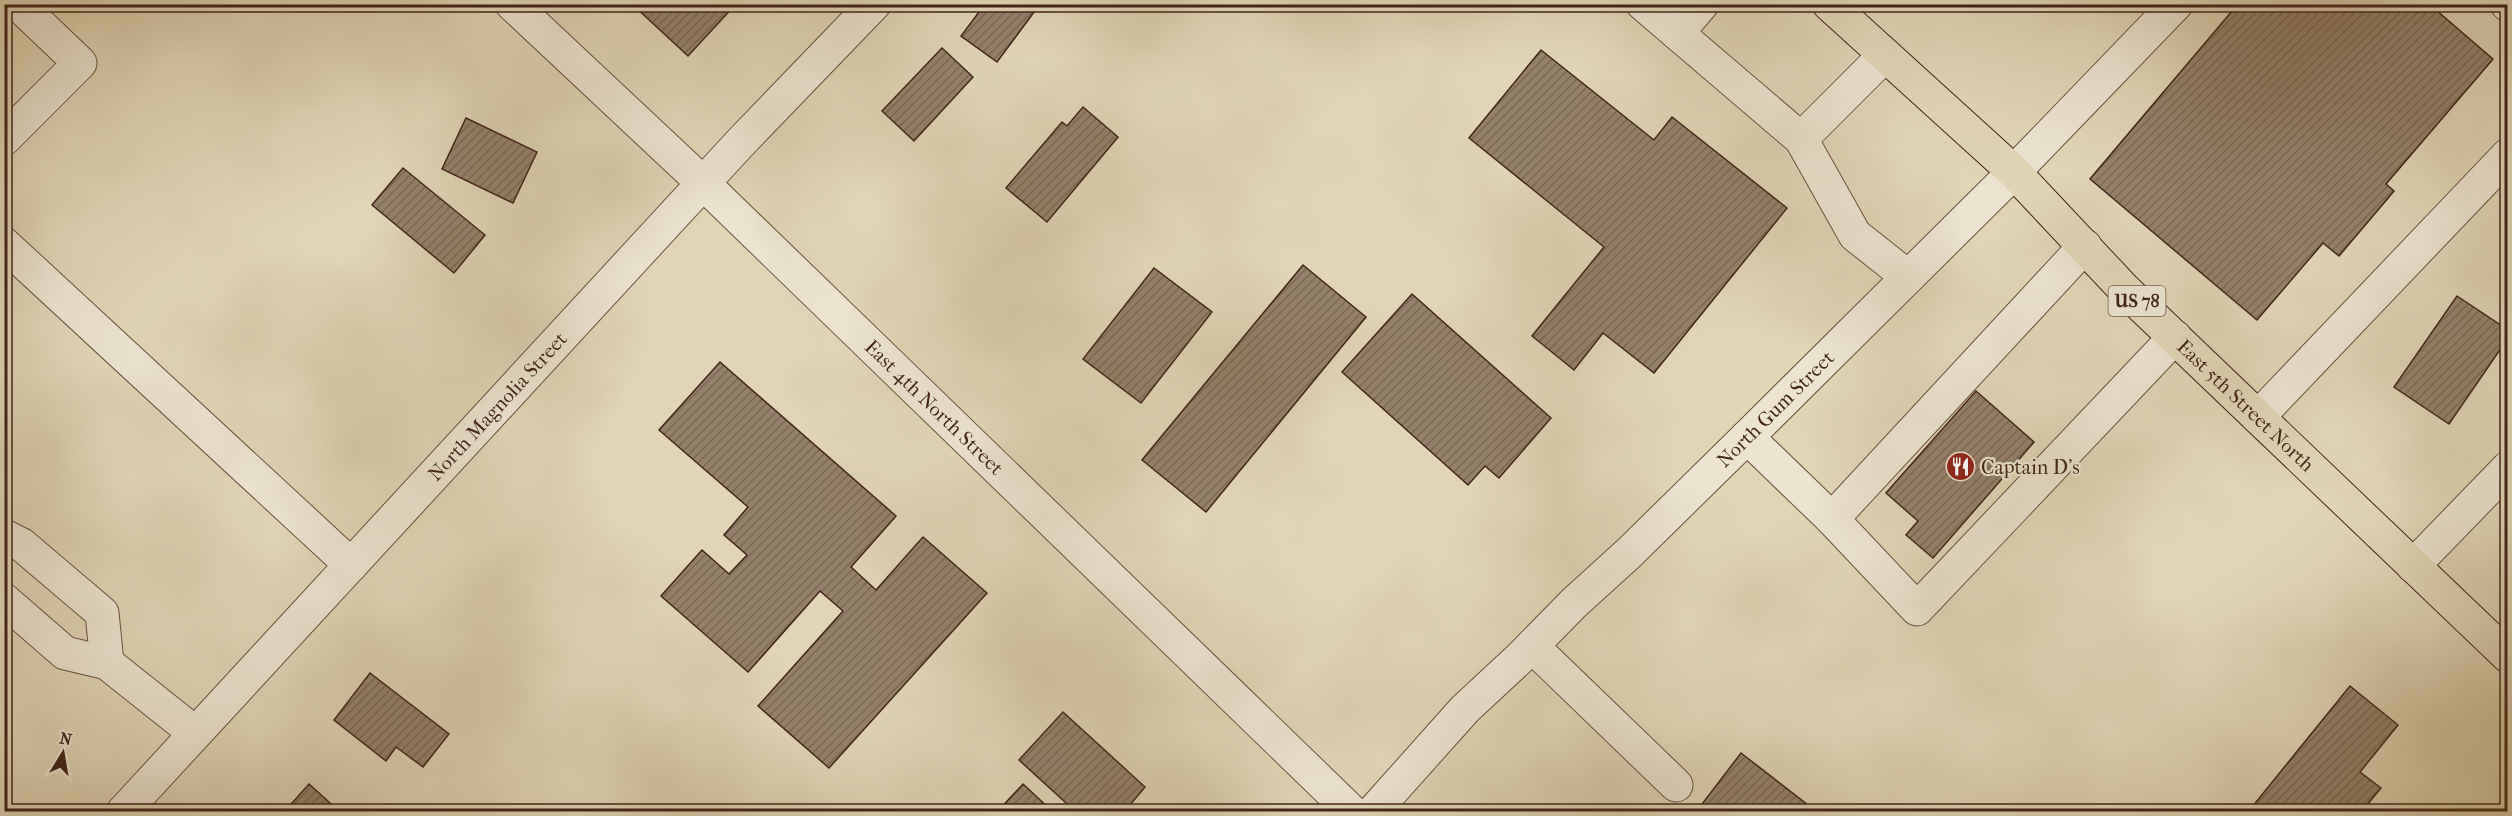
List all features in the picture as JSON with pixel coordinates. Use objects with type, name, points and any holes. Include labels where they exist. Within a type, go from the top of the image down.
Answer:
[{"type":"main road","name":"East 5th Street North","points":[[1829,4],[2014,172],[2175,337],[2508,656]]},
{"type":"street","points":[[4,139],[80,63],[18,4]]},
{"type":"street","name":"East 4th North Street","points":[[512,4],[704,184],[1352,812]]},
{"type":"street","name":"North Magnolia Street","points":[[123,812],[821,56],[874,4]]},
{"type":"street","points":[[1643,4],[1801,139],[1855,235],[1908,278]]},
{"type":"street","points":[[1677,33],[1702,4]]},
{"type":"street","name":"North Gum Street","points":[[1372,812],[1465,709],[1574,603],[1629,554],[1908,278],[2176,4]]},
{"type":"street","points":[[1801,139],[1885,55]]},
{"type":"street","points":[[2258,417],[2508,155]]},
{"type":"street","points":[[4,244],[351,566]]},
{"type":"street","points":[[1832,519],[2085,246]]},
{"type":"street","points":[[1747,437],[1832,519],[1917,609],[2175,337]]},
{"type":"street","points":[[2413,566],[2508,468]]},
{"type":"street","points":[[4,536],[22,545],[102,613],[106,663]]},
{"type":"street","points":[[4,600],[65,654],[106,663],[195,733]]},
{"type":"street","points":[[1532,646],[1676,785]]},
{"type":"building","points":[[632,4],[736,4],[688,56]]},
{"type":"building","points":[[985,4],[1040,4],[997,62],[961,36]]},
{"type":"building","points":[[2238,4],[2429,4],[2493,59],[2386,184],[2394,191],[2339,256],[2323,243],[2257,320],[2090,179]]},
{"type":"building","points":[[942,48],[973,77],[914,141],[882,111]]},
{"type":"building","points":[[1541,50],[1654,140],[1672,117],[1787,208],[1654,373],[1603,333],[1574,370],[1532,336],[1604,247],[1469,138]]},
{"type":"building","points":[[1083,107],[1118,137],[1047,222],[1006,188],[1062,122],[1067,126]]},
{"type":"building","points":[[466,118],[537,152],[513,203],[442,169]]},
{"type":"building","points":[[403,168],[485,235],[454,273],[372,205]]},
{"type":"building","points":[[1303,265],[1366,317],[1206,512],[1142,460]]},
{"type":"building","points":[[1154,268],[1212,312],[1141,403],[1083,359]]},
{"type":"building","points":[[1412,294],[1551,418],[1499,478],[1485,466],[1468,485],[1342,372]]},
{"type":"building","points":[[2457,296],[2508,330],[2508,338],[2449,424],[2394,387]]},
{"type":"building","points":[[720,362],[896,516],[851,567],[876,590],[923,537],[987,593],[829,768],[758,706],[843,611],[820,591],[748,672],[661,596],[702,550],[729,574],[747,555],[724,535],[748,507],[659,430]]},
{"type":"building","name":"Captain D's","points":[[1976,391],[2034,442],[1933,558],[1906,535],[1918,521],[1886,493]]},
{"type":"building","points":[[370,673],[449,734],[423,767],[396,747],[386,761],[334,720]]},
{"type":"building","points":[[2350,686],[2398,725],[2360,772],[2381,788],[2361,812],[2248,812]]},
{"type":"building","points":[[1063,712],[1145,787],[1124,812],[1076,812],[1019,760]]},
{"type":"building","points":[[1741,753],[1817,812],[1696,812]]},
{"type":"building","points":[[309,784],[340,812],[284,812]]},
{"type":"building","points":[[1023,784],[1053,812],[997,812]]},
{"type":"place","name":"Captain D's","points":[[1960,467]]}]
